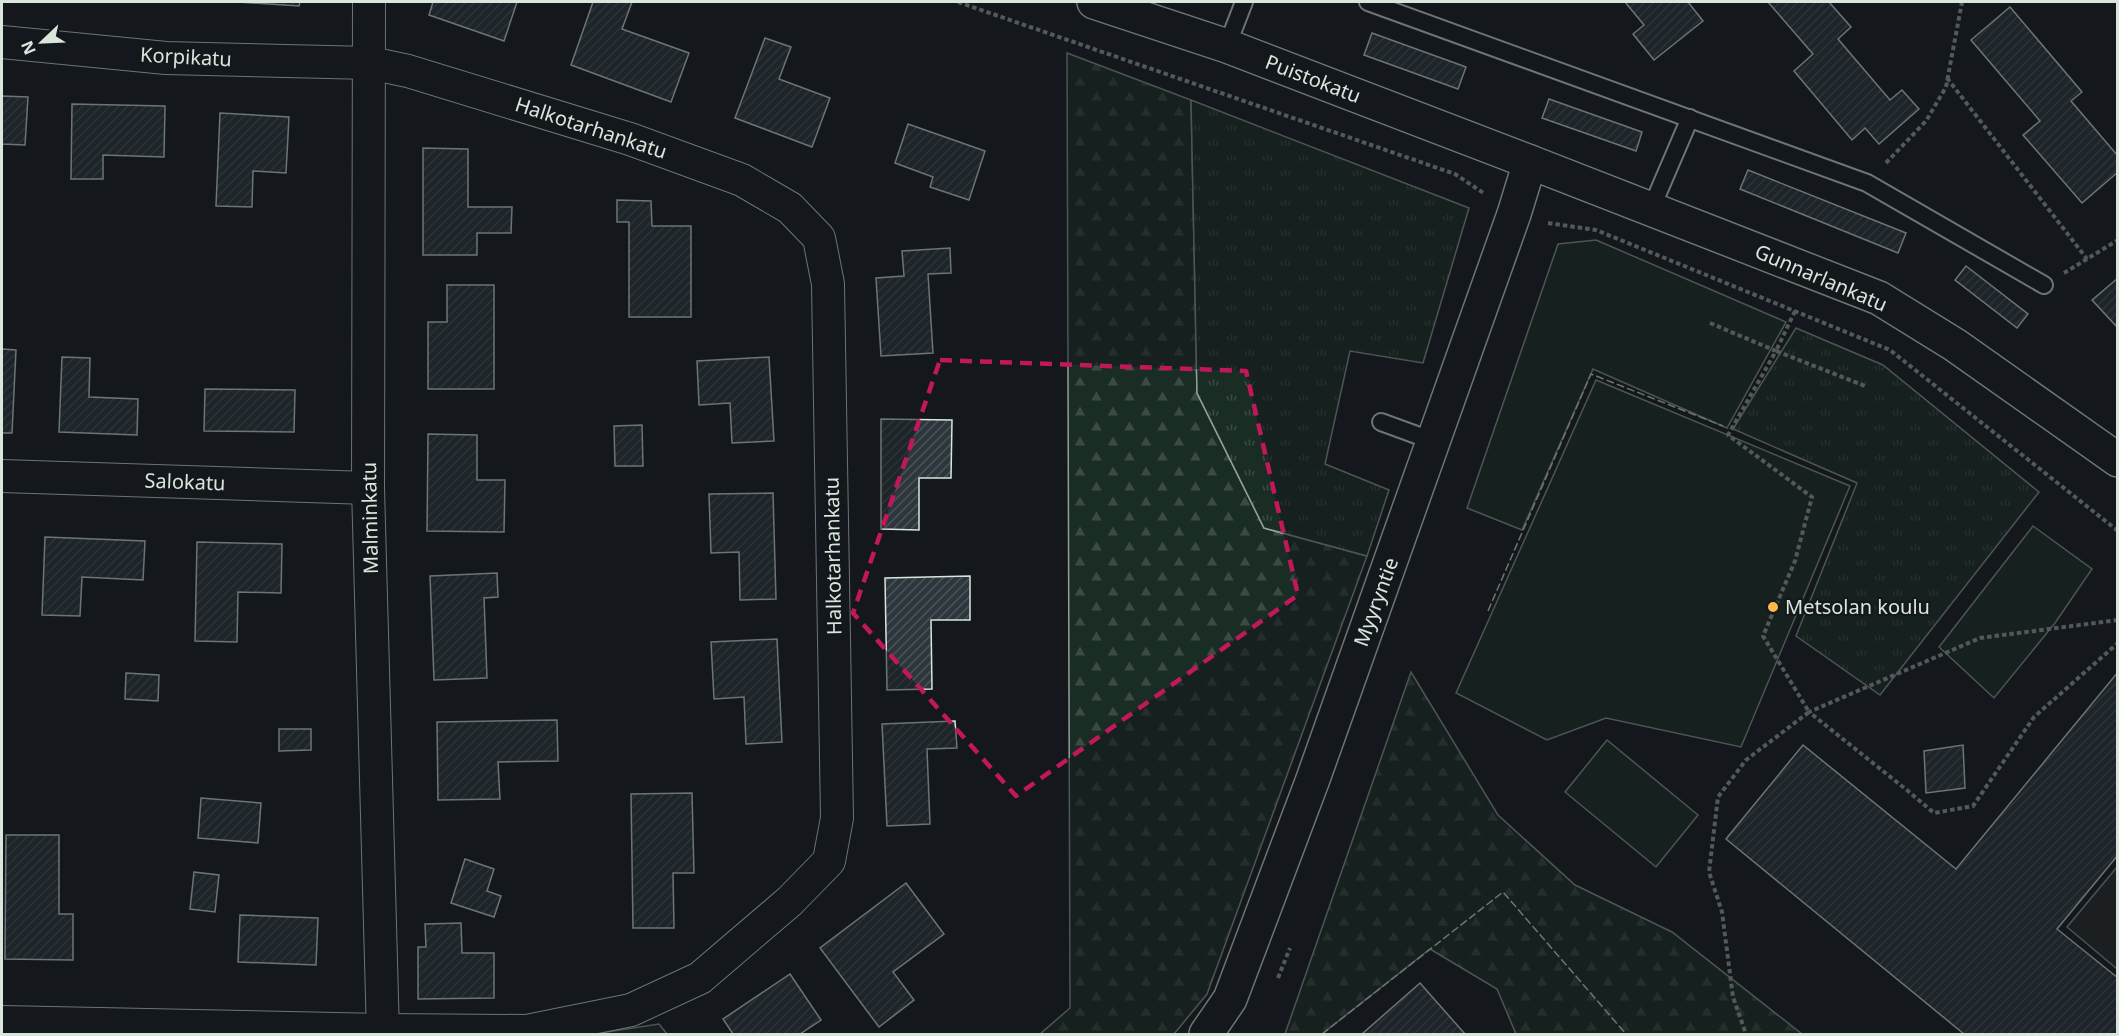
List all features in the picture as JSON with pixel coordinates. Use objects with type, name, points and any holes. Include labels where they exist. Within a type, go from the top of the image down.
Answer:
[{"type":"street","name":"Malminkatu","points":[[369,2],[368,488],[383,1032]]},
{"type":"street","name":"Puistokatu","points":[[1094,2],[1227,46],[1530,162]]},
{"type":"street","name":"Korpikatu","points":[[2,42],[166,58],[370,63]]},
{"type":"street","name":"Halkotarhankatu","points":[[2,1022],[383,1032],[527,1031],[631,1010],[700,978],[790,901],[829,861],[837,806],[828,284],[819,238],[790,208],[742,180],[630,139],[408,71],[370,63]]},
{"type":"street","name":"Myyryntie","points":[[1206,1035],[1230,999],[1313,779],[1514,214],[1530,162]]},
{"type":"street","name":"Gunnarlankatu","points":[[1530,162],[1879,298],[1955,345],[2118,460]]},
{"type":"street","name":"Salokatu","points":[[2,476],[368,488]]},
{"type":"lane","points":[[1227,46],[1244,2]]},
{"type":"lane","points":[[1368,2],[1867,183],[2044,285]]},
{"type":"lane","points":[[1651,209],[1690,118]]},
{"type":"lane","points":[[1381,422],[1433,441]]},
{"type":"path","points":[[958,2],[1455,174],[1514,214],[1542,222],[1596,230],[1890,350],[2118,531]]},
{"type":"path","points":[[1867,183],[1926,121],[1946,87],[1962,2]]},
{"type":"path","points":[[1947,78],[2087,259]]},
{"type":"path","points":[[2044,285],[2118,240]]},
{"type":"path","points":[[1795,311],[1776,351],[1728,435],[1812,497],[1795,561],[1763,636],[1809,712],[1934,813],[1973,806],[2034,717],[2118,643]]},
{"type":"path","points":[[1710,322],[1865,386]]},
{"type":"path","points":[[1746,1035],[1733,997],[1722,912],[1709,872],[1718,797],[1746,760],[1809,712],[1980,638],[2118,620]]},
{"type":"highlighted area","points":[[940,360],[1246,371],[1298,595],[1016,796],[853,613]]},
{"type":"green space","points":[[1067,53],[1191,100],[1197,393],[1264,528],[1367,556],[1207,994],[1174,1034],[1040,1034],[1070,1008]]},
{"type":"green space","points":[[1191,100],[1469,208],[1423,363],[1350,351],[1325,464],[1389,490],[1367,556],[1264,528],[1197,393]]},
{"type":"green space","points":[[1596,240],[1786,322],[1727,428],[1593,369],[1522,530],[1467,508],[1558,244]]},
{"type":"green space","points":[[1796,328],[1883,365],[2039,492],[1880,695],[1796,636],[1857,483],[1733,429]]},
{"type":"green space","points":[[1596,380],[1850,486],[1741,747],[1606,718],[1547,740],[1456,693]]},
{"type":"green space","points":[[2033,526],[2092,569],[2055,623],[1994,698],[1939,647]]},
{"type":"green space","points":[[1411,672],[1498,815],[1575,885],[1672,932],[1802,1034],[1516,1034],[1497,989],[1430,949],[1322,1034],[1285,1034]]},
{"type":"green space","points":[[1607,740],[1698,815],[1656,867],[1565,792]]},
{"type":"green space","points":[[659,1024],[667,1034],[594,1034]]},
{"type":"shaded area","points":[[2117,867],[2117,969],[2067,927]]},
{"type":"building","points":[[237,2],[300,2],[299,6]]},
{"type":"building","points":[[433,2],[517,2],[504,41],[429,15]]},
{"type":"building","points":[[593,2],[632,2],[622,29],[689,53],[671,102],[571,65]]},
{"type":"building","points":[[1625,2],[1688,2],[1703,21],[1654,60],[1633,34],[1644,25]]},
{"type":"building","points":[[1768,2],[1829,2],[1851,27],[1838,39],[1890,100],[1902,90],[1919,109],[1879,144],[1865,128],[1852,140],[1794,71],[1813,54]]},
{"type":"building","points":[[2010,7],[2082,92],[2071,101],[2118,156],[2118,172],[2082,203],[2023,135],[2040,121],[1971,40]]},
{"type":"building","points":[[1372,33],[1466,67],[1458,89],[1364,55]]},
{"type":"building","points":[[765,38],[791,47],[779,79],[830,98],[812,147],[735,118]]},
{"type":"building","points":[[2,96],[28,97],[25,145],[2,144]]},
{"type":"building","points":[[1549,99],[1642,132],[1636,151],[1542,118]]},
{"type":"building","points":[[72,104],[165,106],[164,157],[103,155],[103,179],[71,179]]},
{"type":"building","points":[[220,113],[289,117],[286,173],[253,171],[252,207],[216,206]]},
{"type":"building","points":[[908,124],[985,151],[969,200],[930,187],[933,177],[895,163]]},
{"type":"building","points":[[423,148],[468,149],[468,207],[512,207],[511,233],[477,233],[477,255],[423,255]]},
{"type":"building","points":[[1748,170],[1906,233],[1898,253],[1740,189]]},
{"type":"building","points":[[617,200],[651,201],[652,226],[691,226],[691,317],[629,317],[629,222],[617,222]]},
{"type":"building","points":[[950,248],[951,273],[928,274],[933,353],[881,356],[876,278],[904,276],[902,251]]},
{"type":"building","points":[[1966,266],[2028,314],[2017,328],[1955,280]]},
{"type":"building","points":[[2118,278],[2118,328],[2092,300]]},
{"type":"building","points":[[447,285],[494,285],[494,389],[428,389],[428,322],[447,322]]},
{"type":"building","points":[[2,349],[16,350],[12,433],[2,433]]},
{"type":"building","points":[[62,357],[90,358],[89,397],[138,399],[137,435],[59,432]]},
{"type":"building","points":[[769,357],[774,441],[732,443],[730,403],[699,405],[697,361]]},
{"type":"building","points":[[205,389],[295,390],[294,432],[204,431]]},
{"type":"building","points":[[881,419],[952,420],[951,478],[919,478],[919,530],[881,529]]},
{"type":"building","points":[[642,425],[643,466],[615,466],[614,426]]},
{"type":"building","points":[[428,434],[477,435],[477,480],[505,480],[504,532],[427,531]]},
{"type":"building","points":[[773,493],[776,599],[740,600],[739,552],[711,553],[709,494]]},
{"type":"building","points":[[45,537],[145,541],[143,580],[82,577],[80,616],[42,615]]},
{"type":"building","points":[[197,542],[282,544],[281,593],[238,592],[237,642],[195,641]]},
{"type":"building","points":[[497,573],[498,597],[484,598],[487,678],[434,680],[430,576]]},
{"type":"building","points":[[970,576],[970,620],[931,620],[932,689],[887,690],[885,578]]},
{"type":"building","points":[[777,639],[782,742],[746,744],[744,697],[714,699],[711,642]]},
{"type":"building","points":[[2118,672],[2118,855],[2057,929],[2118,978],[2118,1034],[1964,1034],[1726,839],[1803,745],[1956,869]]},
{"type":"building","points":[[126,673],[159,675],[158,701],[125,699]]},
{"type":"building","points":[[557,720],[558,761],[498,762],[500,799],[438,800],[437,722]]},
{"type":"building","points":[[955,721],[957,748],[927,749],[930,824],[887,826],[882,724]]},
{"type":"building","points":[[279,729],[311,729],[311,750],[279,751]]},
{"type":"building","points":[[1963,745],[1965,788],[1926,793],[1924,751]]},
{"type":"building","points":[[692,793],[694,873],[673,873],[674,928],[633,928],[631,794]]},
{"type":"building","points":[[201,798],[261,803],[258,843],[198,838]]},
{"type":"building","points":[[6,835],[59,835],[59,914],[73,914],[73,960],[5,959]]},
{"type":"building","points":[[465,859],[494,869],[487,891],[501,896],[494,917],[451,903]]},
{"type":"building","points":[[194,872],[219,875],[215,912],[190,909]]},
{"type":"building","points":[[906,883],[944,934],[893,972],[914,1000],[879,1027],[820,948]]},
{"type":"building","points":[[240,915],[318,918],[316,965],[238,962]]},
{"type":"building","points":[[461,923],[462,953],[494,953],[494,998],[418,999],[418,947],[426,947],[425,924]]},
{"type":"building","points":[[790,974],[821,1020],[800,1034],[733,1034],[723,1019]]},
{"type":"building","points":[[1420,983],[1465,1034],[1362,1034]]},
{"type":"fence","points":[[1488,611],[1591,374],[1723,426]]},
{"type":"fence","points":[[1322,1034],[1503,892],[1626,1034]]},
{"type":"place","name":"Metsolan koulu","points":[[1773,607]]}]
